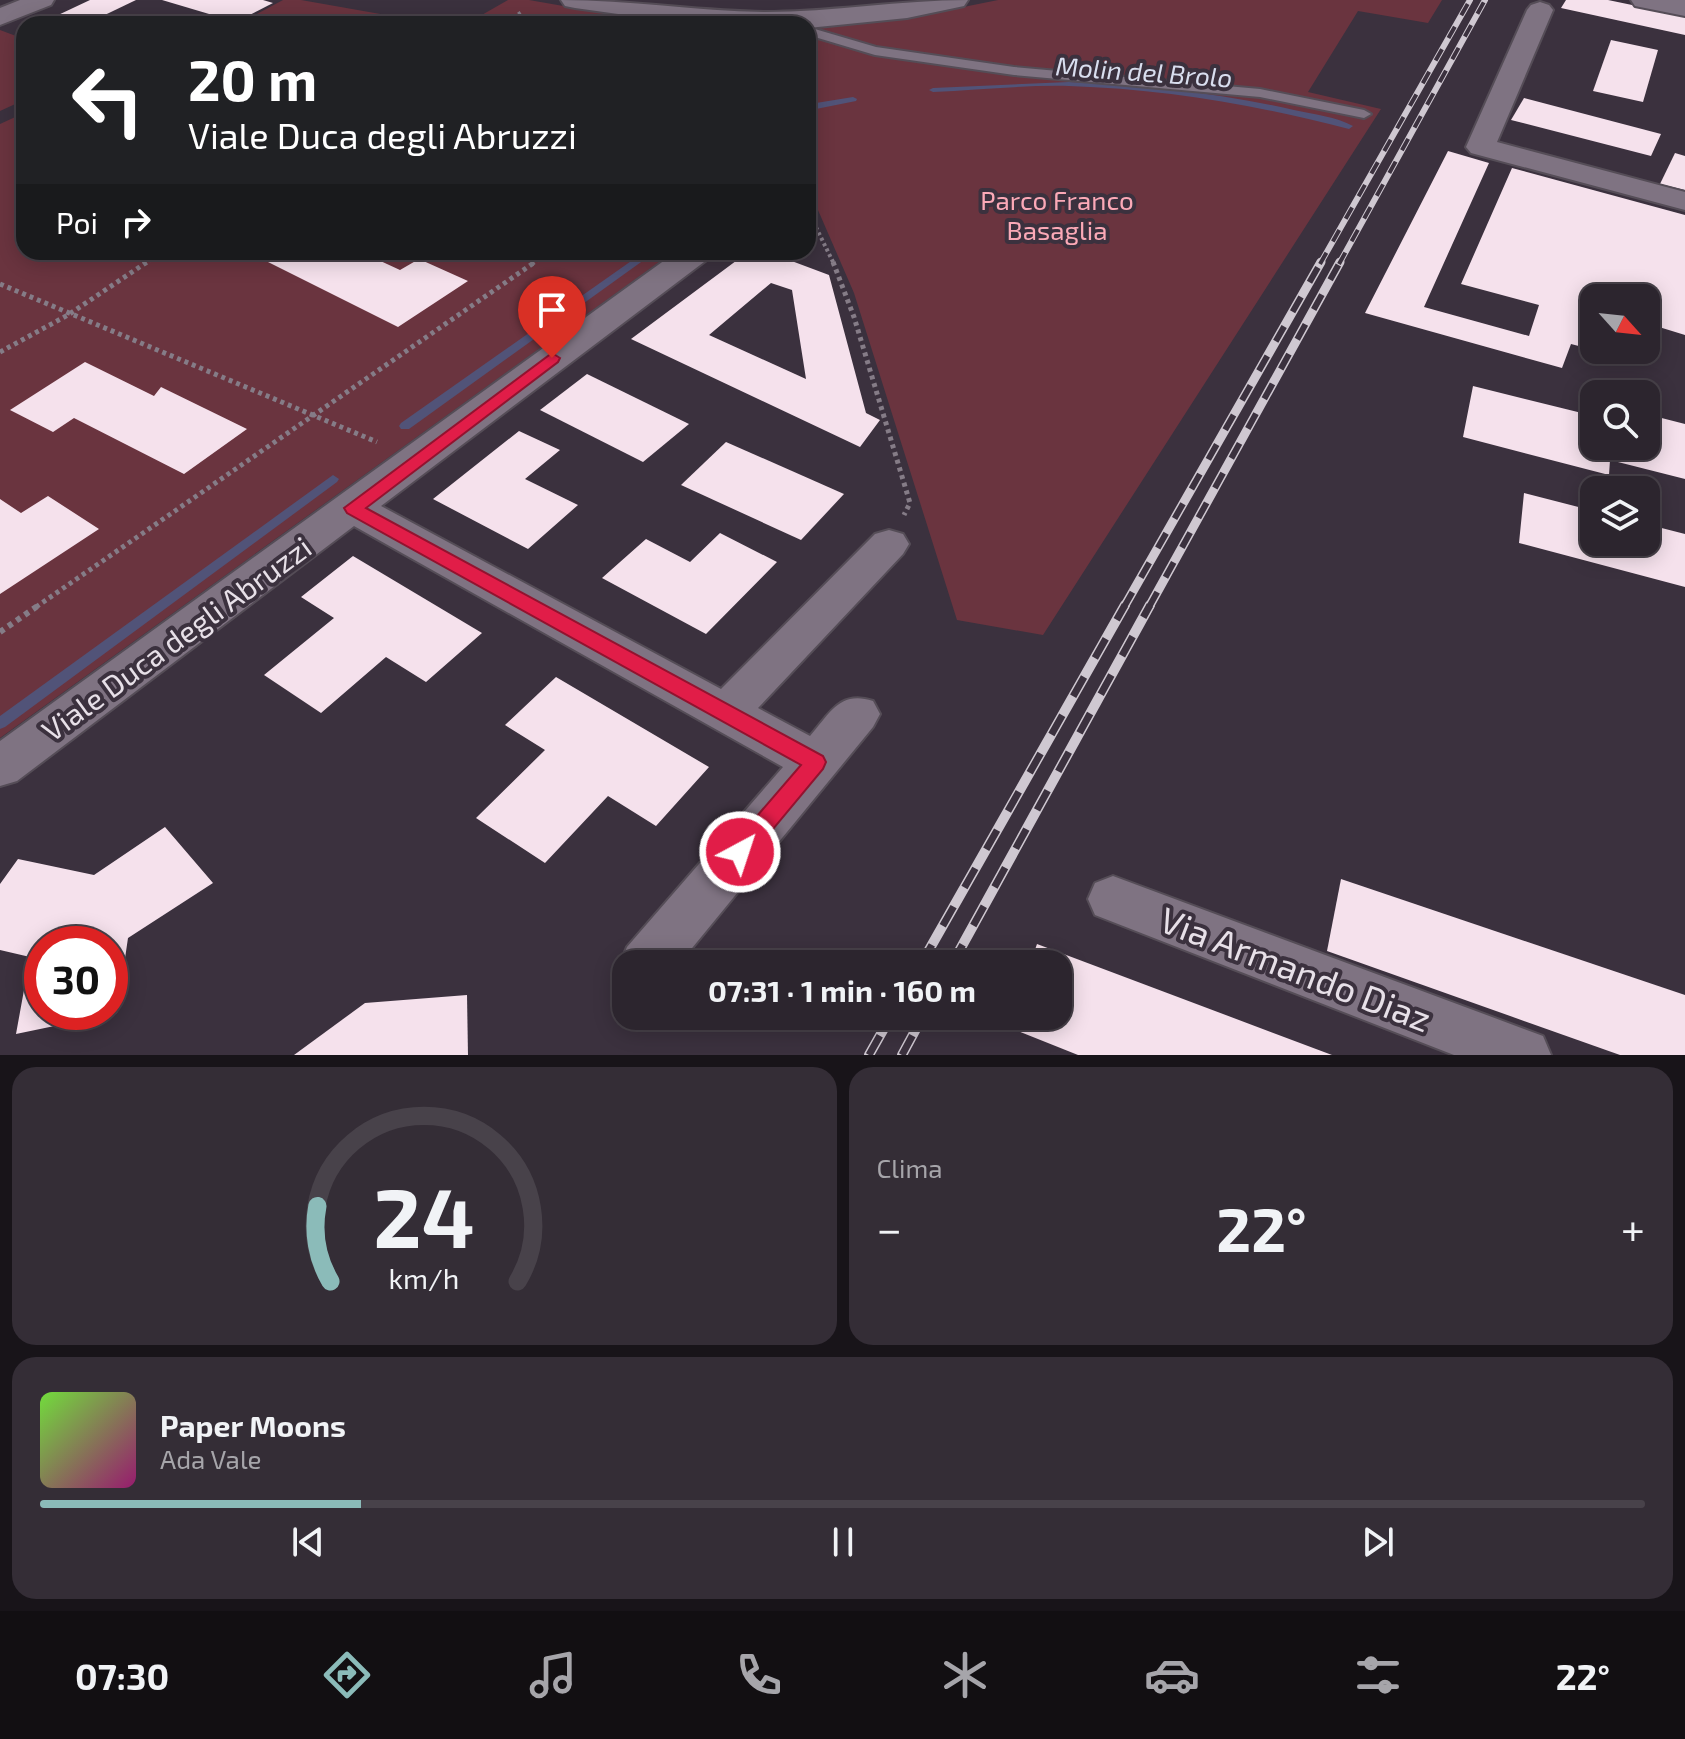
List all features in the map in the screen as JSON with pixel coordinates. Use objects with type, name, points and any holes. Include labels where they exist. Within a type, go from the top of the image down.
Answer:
[{"type":"street","points":[[0,17],[42,0]]},
{"type":"street","points":[[575,0],[680,16]]},
{"type":"street","points":[[816,20],[919,8],[954,0]]},
{"type":"street","points":[[1645,0],[1685,8]]},
{"type":"street","points":[[1540,10],[1481,147],[1685,201]]},
{"type":"street","name":"Viale Duca degli Abruzzi","points":[[0,767],[686,260]]},
{"type":"street","points":[[353,508],[816,762]]},
{"type":"street","points":[[726,713],[889,544]]},
{"type":"street","points":[[658,950],[857,714]]},
{"type":"street","name":"Via Armando Diaz","points":[[1113,899],[1523,1055]]},
{"type":"lane","points":[[816,33],[875,51],[1014,71],[1260,93],[1364,114]]},
{"type":"path","points":[[516,16],[522,12]]},
{"type":"path","points":[[816,225],[854,318],[910,503],[889,544]]},
{"type":"path","points":[[0,352],[68,315],[149,260]]},
{"type":"path","points":[[0,632],[537,260]]},
{"type":"path","points":[[0,284],[419,459]]},
{"type":"green space","points":[[283,0],[301,0],[392,16],[253,16]]},
{"type":"green space","points":[[508,0],[529,0],[620,16],[480,16]]},
{"type":"green space","name":"Parco Franco Basaglia","points":[[998,0],[1442,0],[1428,23],[1358,11],[1308,92],[1381,109],[1043,635],[957,620],[854,293],[816,205],[816,26],[924,15]]},
{"type":"green space","points":[[0,30],[16,36],[16,104],[0,111]]},
{"type":"green space","points":[[16,117],[16,260],[662,260],[0,738],[0,124]]},
{"type":"building","points":[[90,0],[136,0],[103,16],[56,16]]},
{"type":"building","points":[[162,0],[263,0],[273,3],[248,16],[216,16]]},
{"type":"building","points":[[1566,0],[1608,0],[1685,16],[1685,35],[1561,8]]},
{"type":"building","points":[[1611,40],[1658,50],[1643,102],[1593,91]]},
{"type":"building","points":[[1524,98],[1661,134],[1651,156],[1511,120]]},
{"type":"building","points":[[1448,151],[1489,163],[1424,307],[1529,336],[1539,305],[1461,284],[1512,168],[1685,215],[1685,335],[1660,327],[1660,284],[1580,284],[1580,346],[1571,344],[1562,368],[1365,313]]},
{"type":"building","points":[[1675,153],[1685,156],[1685,190],[1660,184]]},
{"type":"building","points":[[264,260],[378,260],[400,270],[421,260],[468,281],[398,327]]},
{"type":"building","points":[[737,260],[789,260],[829,275],[866,413],[880,420],[860,447],[631,339]],"holes":[[[771,283],[792,290],[806,379],[709,335]]]},
{"type":"building","points":[[85,362],[154,396],[161,387],[247,429],[184,474],[74,418],[53,432],[10,410]]},
{"type":"building","points":[[587,374],[689,424],[643,462],[540,410]]},
{"type":"building","points":[[1473,386],[1580,413],[1580,460],[1610,460],[1609,475],[1463,437]]},
{"type":"building","points":[[1660,418],[1685,424],[1685,479],[1610,460],[1660,460]]},
{"type":"building","points":[[519,431],[560,450],[525,479],[578,505],[528,549],[433,499]]},
{"type":"building","points":[[726,442],[844,494],[801,540],[681,485]]},
{"type":"building","points":[[1524,493],[1580,507],[1580,556],[1660,556],[1660,528],[1685,534],[1685,587],[1519,543]]},
{"type":"building","points":[[48,496],[99,529],[0,594],[0,499],[21,513]]},
{"type":"building","points":[[720,533],[777,562],[706,634],[602,578],[646,539],[690,562]]},
{"type":"building","points":[[353,556],[482,633],[426,682],[386,657],[321,713],[264,675],[334,618],[301,597]]},
{"type":"building","points":[[556,677],[709,767],[656,826],[608,796],[545,863],[476,818],[545,750],[505,725]]},
{"type":"building","points":[[165,827],[213,883],[128,938],[128,926],[24,926],[24,956],[0,950],[0,884],[18,859],[94,875]]},
{"type":"building","points":[[1341,879],[1685,995],[1685,1055],[1620,1055],[1327,951]]},
{"type":"building","points":[[1037,944],[1053,950],[1035,950]]},
{"type":"building","points":[[1072,957],[1332,1055],[1078,1055],[1016,1030],[1072,1030]]},
{"type":"building","points":[[24,990],[24,1030],[35,1030],[16,1034]]},
{"type":"building","points":[[467,995],[468,1055],[294,1055],[365,1003]]},
{"type":"waterway","name":"Molin del Brolo","points":[[933,90],[1052,84],[1140,88],[1280,109],[1349,126]]},
{"type":"waterway","name":"Molin del Brolo","points":[[816,106],[853,99]]},
{"type":"waterway","points":[[405,426],[639,260]]},
{"type":"waterway","points":[[0,723],[333,479]]},
{"type":"railway","points":[[1320,264],[1470,0]]},
{"type":"railway","points":[[1339,264],[1485,0]]},
{"type":"railway","points":[[1124,607],[1321,262]]},
{"type":"railway","points":[[1149,607],[1340,262]]},
{"type":"railway","points":[[929,950],[1125,605]]},
{"type":"railway","points":[[960,950],[1150,605]]},
{"type":"railway","points":[[869,1055],[883,1030]]},
{"type":"railway","points":[[902,1055],[915,1030]]},
{"type":"route","points":[[552,358],[353,508],[816,762],[740,852]]}]
